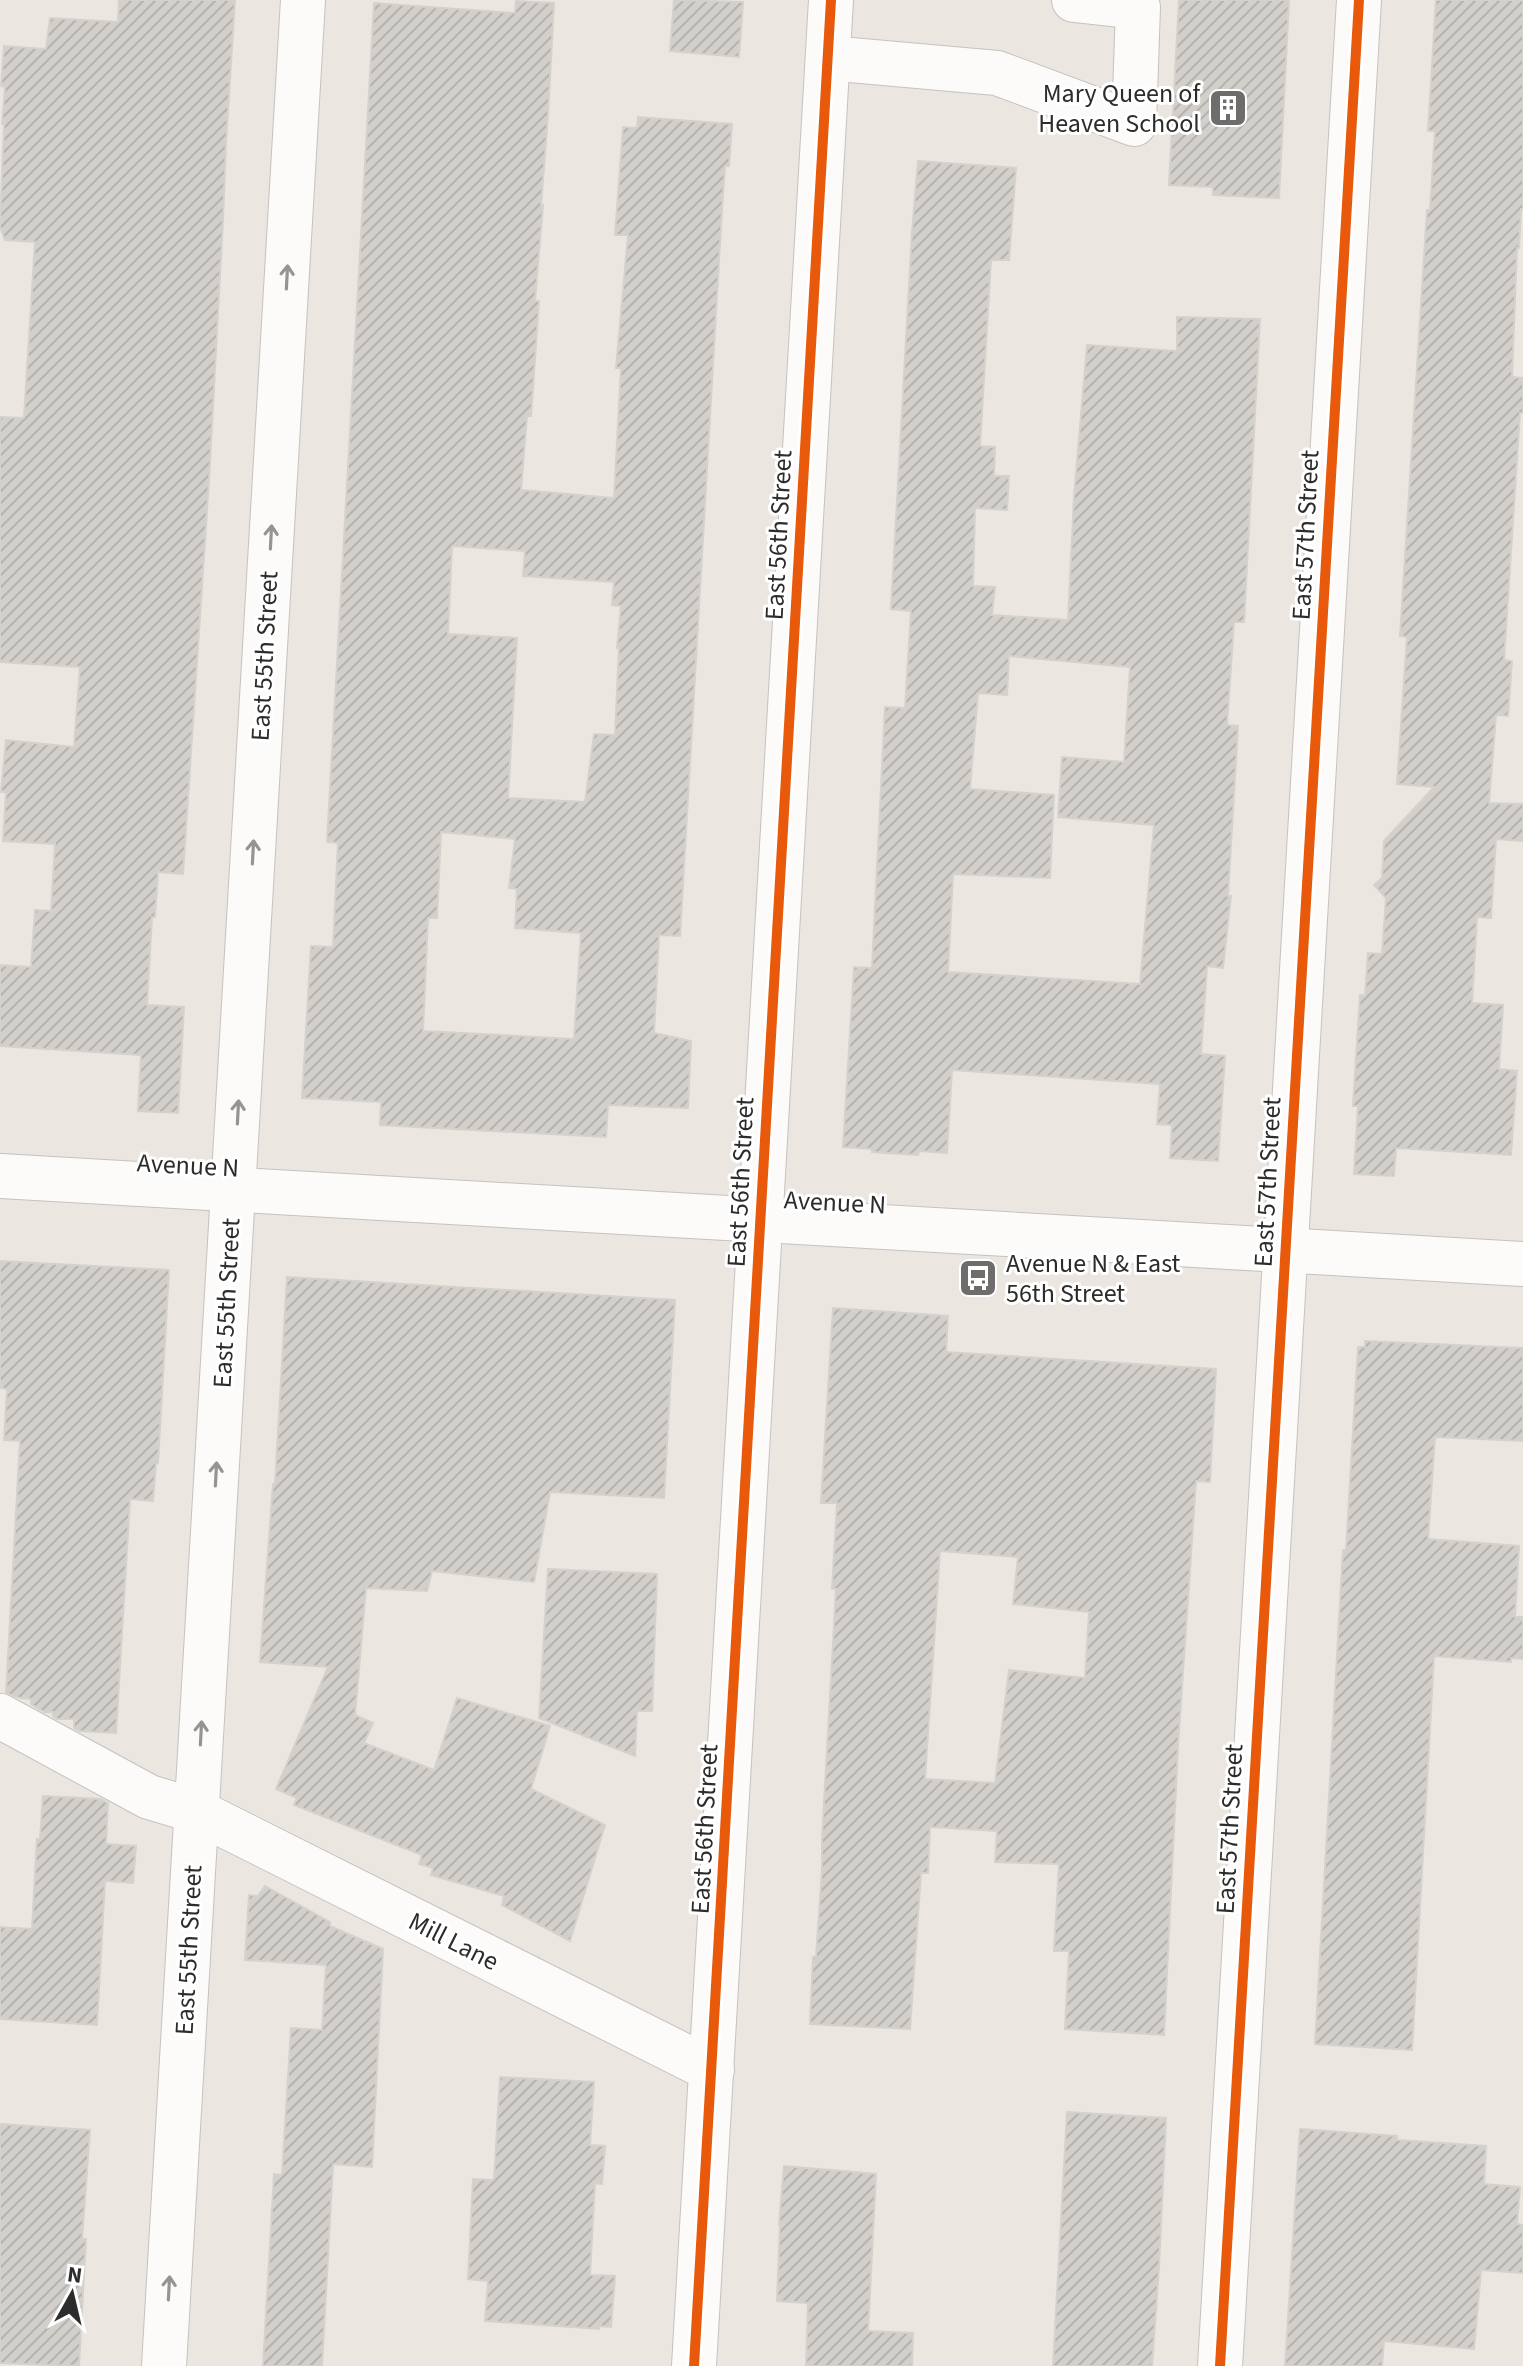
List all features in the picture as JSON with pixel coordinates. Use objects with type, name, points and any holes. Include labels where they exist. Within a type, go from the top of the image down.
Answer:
[{"type":"street","name":"East 55th Street","points":[[164,2366],[303,0]]},
{"type":"street","name":"East 56th Street","points":[[694,2366],[831,0]]},
{"type":"street","points":[[828,58],[997,73],[1134,124],[1138,7],[1074,0]]},
{"type":"street","name":"East 57th Street","points":[[1220,2366],[1359,0]]},
{"type":"street","name":"Avenue N","points":[[0,1176],[1523,1264]]},
{"type":"street","name":"Mill Lane","points":[[0,1716],[149,1797],[196,1811],[712,2070]]},
{"type":"building","points":[[119,0],[235,0],[209,480],[183,874],[158,872],[147,1005],[184,1007],[178,1113],[138,1111],[141,1055],[0,1046],[0,965],[31,967],[35,910],[51,911],[55,844],[3,841],[6,792],[1,792],[6,740],[74,747],[80,667],[0,662],[0,417],[24,418],[35,242],[5,240],[0,227],[4,46],[46,49],[50,18],[118,22]]},
{"type":"building","points":[[674,0],[743,2],[739,57],[670,51]]},
{"type":"building","name":"Mary Queen of Heaven School","points":[[1179,0],[1289,0],[1279,198],[1213,195],[1213,187],[1169,185]]},
{"type":"building","points":[[1436,0],[1523,0],[1523,209],[1517,248],[1512,377],[1523,378],[1523,413],[1520,413],[1504,660],[1512,661],[1508,716],[1496,715],[1489,803],[1523,804],[1523,841],[1496,839],[1491,918],[1477,917],[1472,1003],[1503,1005],[1499,1069],[1517,1071],[1511,1155],[1396,1148],[1394,1176],[1354,1174],[1358,1106],[1353,1106],[1360,995],[1365,996],[1368,953],[1382,954],[1386,898],[1374,885],[1382,878],[1384,841],[1434,787],[1397,784],[1407,637],[1400,636],[1427,210],[1430,210],[1435,131],[1428,131]]},
{"type":"building","points":[[516,1],[554,3],[535,301],[539,301],[531,416],[527,416],[521,490],[614,498],[621,368],[616,368],[628,235],[615,235],[623,127],[637,128],[638,117],[732,124],[722,209],[680,936],[659,935],[654,1033],[691,1041],[688,1108],[608,1105],[606,1137],[380,1125],[381,1102],[302,1098],[311,946],[333,947],[338,843],[327,842],[374,3],[515,13]],"holes":[[[452,546],[525,551],[523,576],[614,582],[612,605],[621,606],[615,735],[594,734],[585,802],[508,798],[517,638],[448,634]],[[441,832],[515,839],[509,888],[517,889],[515,928],[581,933],[574,1039],[423,1031],[428,918],[437,918]]]},
{"type":"building","points":[[918,161],[1016,168],[1009,260],[991,260],[980,446],[995,447],[994,476],[1009,476],[1007,510],[975,508],[973,586],[995,587],[992,615],[1068,620],[1074,497],[1087,345],[1177,351],[1177,317],[1260,319],[1244,622],[1234,622],[1227,725],[1238,726],[1228,896],[1231,896],[1223,968],[1207,966],[1201,1054],[1225,1056],[1218,1161],[1170,1158],[1172,1125],[1157,1124],[1160,1084],[952,1070],[947,1153],[919,1151],[918,1155],[843,1147],[854,967],[872,968],[885,707],[905,708],[911,611],[891,609]],"holes":[[[1009,656],[1130,667],[1124,762],[1062,757],[1058,817],[1154,825],[1140,984],[948,972],[953,874],[1050,878],[1054,795],[970,789],[978,693],[1007,695]]]},
{"type":"building","points":[[0,1261],[169,1270],[153,1501],[130,1499],[116,1733],[80,1731],[74,1728],[74,1719],[57,1719],[53,1712],[44,1712],[31,1704],[31,1699],[6,1693],[20,1441],[4,1440],[7,1389],[0,1388]]},
{"type":"building","points":[[287,1277],[675,1300],[664,1498],[550,1492],[534,1582],[432,1571],[427,1591],[366,1588],[355,1715],[373,1723],[364,1743],[434,1770],[457,1698],[550,1726],[531,1789],[605,1825],[570,1941],[502,1905],[504,1896],[431,1875],[433,1868],[419,1864],[422,1855],[294,1805],[297,1798],[276,1789],[328,1667],[260,1662],[275,1484]]},
{"type":"building","points":[[833,1308],[948,1316],[946,1352],[1216,1369],[1210,1482],[1196,1481],[1178,1746],[1164,2035],[1065,2029],[1069,1951],[1054,1951],[1059,1864],[995,1862],[997,1831],[930,1827],[928,1873],[921,1873],[910,2029],[810,2024],[822,1870],[836,1589],[832,1589],[837,1503],[821,1503]],"holes":[[[940,1551],[1018,1557],[1013,1604],[1089,1612],[1085,1678],[1009,1670],[995,1783],[925,1779]]]},
{"type":"building","points":[[1365,1341],[1523,1348],[1523,1441],[1435,1437],[1428,1539],[1519,1546],[1515,1617],[1523,1617],[1523,1659],[1511,1658],[1511,1662],[1434,1656],[1412,2050],[1315,2044],[1343,1550],[1346,1550],[1358,1347],[1365,1347]]},
{"type":"building","points":[[548,1569],[657,1574],[652,1711],[637,1711],[635,1756],[539,1718]]},
{"type":"building","points":[[43,1796],[100,1799],[108,1803],[106,1844],[136,1846],[133,1883],[105,1881],[97,2025],[0,2019],[0,1927],[32,1929],[37,1839],[40,1839]]},
{"type":"building","points":[[265,1886],[330,1922],[330,1926],[383,1949],[372,2167],[333,2164],[322,2366],[263,2366],[274,2174],[282,2175],[291,2028],[322,2030],[326,1965],[245,1960],[249,1895],[258,1896]]},
{"type":"building","points":[[500,2077],[594,2082],[590,2145],[605,2146],[602,2184],[595,2183],[590,2275],[615,2276],[611,2327],[599,2326],[599,2329],[485,2321],[488,2281],[468,2279],[473,2179],[494,2180]]},
{"type":"building","points":[[1067,2112],[1166,2118],[1152,2366],[1053,2366]]},
{"type":"building","points":[[0,2124],[90,2130],[82,2239],[86,2239],[79,2366],[0,2363]]},
{"type":"building","points":[[1300,2129],[1486,2146],[1484,2184],[1520,2187],[1517,2224],[1523,2225],[1523,2273],[1481,2270],[1474,2349],[1384,2341],[1382,2366],[1285,2366]]},
{"type":"building","points":[[784,2166],[876,2174],[868,2331],[913,2333],[912,2366],[806,2366],[808,2303],[777,2301]]},
{"type":"cycle path","points":[[694,2366],[831,0]]},
{"type":"cycle path","points":[[1220,2366],[1359,0]]},
{"type":"place","name":"Mary Queen of Heaven School","points":[[1228,108]]},
{"type":"place","name":"Avenue N & East 56th Street","points":[[978,1278]]}]
